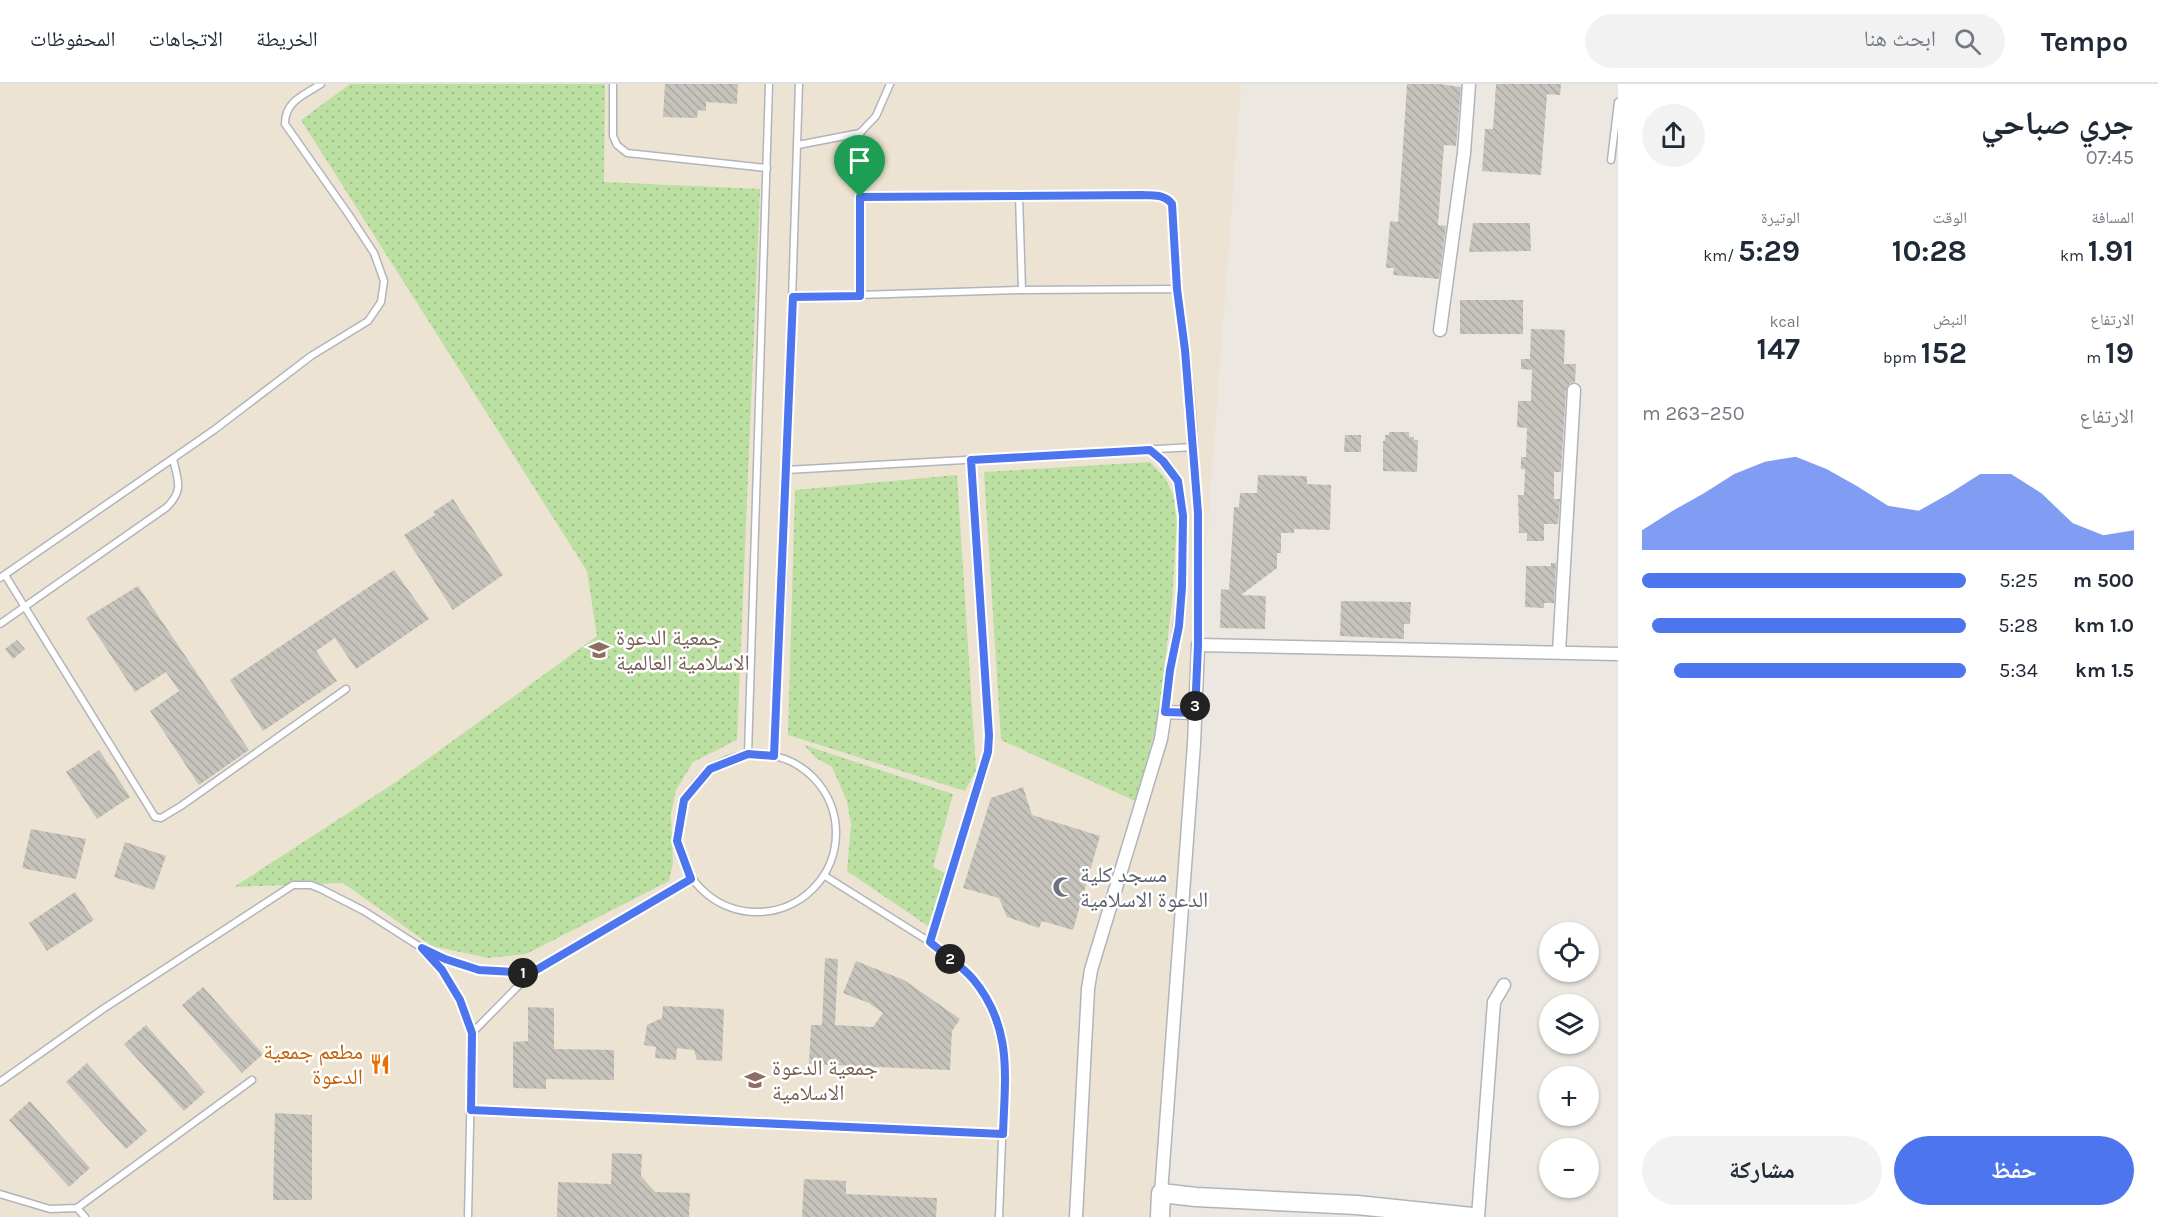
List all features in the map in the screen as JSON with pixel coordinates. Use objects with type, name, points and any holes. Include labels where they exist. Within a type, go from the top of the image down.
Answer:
[{"type":"street","points":[[1440,330],[1464,153],[1470,84]]},
{"type":"street","points":[[1559,652],[1574,390]]},
{"type":"street","points":[[1160,1217],[1198,645],[1618,654]]},
{"type":"street","points":[[1076,1217],[1088,989],[1091,970],[1161,739],[1165,712],[1195,713]]},
{"type":"street","points":[[1478,1217],[1494,1002],[1504,985]]},
{"type":"street","points":[[1161,1192],[1196,1197],[1357,1205],[1472,1217]]},
{"type":"lane","points":[[321,84],[290,105],[286,110],[285,124],[374,253],[384,280],[381,303],[368,321],[311,356],[173,459],[2,576],[25,608],[155,817],[161,818],[181,806],[346,689]]},
{"type":"lane","points":[[614,84],[613,136],[617,145],[627,153],[767,168]]},
{"type":"lane","points":[[748,754],[770,84]]},
{"type":"lane","points":[[774,756],[793,297],[799,84]]},
{"type":"lane","points":[[798,145],[860,133],[876,116],[890,84]]},
{"type":"lane","points":[[1611,160],[1618,102]]},
{"type":"lane","points":[[860,133],[860,296]]},
{"type":"lane","points":[[860,197],[1143,195],[1168,198],[1172,204],[1177,289],[1185,350],[1198,513],[1198,645]]},
{"type":"lane","points":[[1019,196],[1022,290]]},
{"type":"lane","points":[[793,297],[1022,290],[1177,289]]},
{"type":"lane","points":[[786,470],[1193,447]]},
{"type":"lane","points":[[1150,450],[1163,461],[1178,481],[1183,516],[1179,626],[1170,670],[1165,712]]},
{"type":"lane","points":[[0,624],[168,507],[180,489],[173,459]]},
{"type":"lane","points":[[930,942],[988,752],[989,735],[971,460]]},
{"type":"lane","points":[[748,754],[774,756],[808,772],[831,802],[837,840],[825,876],[796,903],[759,914],[720,905],[691,879],[677,841],[684,800],[710,769],[748,754]]},
{"type":"lane","points":[[825,876],[930,942],[972,978],[991,1005],[1002,1034],[1005,1064],[999,1217]]},
{"type":"lane","points":[[472,1033],[531,973],[691,879]]},
{"type":"lane","points":[[0,1082],[103,1009],[293,885],[311,885],[321,889],[364,911],[422,948],[445,959],[479,970],[531,973]]},
{"type":"lane","points":[[422,948],[442,970],[460,1000],[472,1033],[468,1217]]},
{"type":"lane","points":[[0,1194],[50,1209],[77,1208],[252,1080]]},
{"type":"lane","points":[[471,1110],[1003,1134]]},
{"type":"lane","points":[[77,1208],[85,1217]]},
{"type":"shaded area","name":"جمعية الدعوة الاسلامية العالمية","points":[[0,84],[1241,84],[1156,1217],[0,1217]]},
{"type":"green space","points":[[350,84],[605,84],[604,182],[760,189],[737,740],[693,762],[676,790],[671,814],[673,863],[669,881],[526,954],[488,958],[432,946],[343,883],[234,887],[396,782],[597,636],[587,571],[301,120]]},
{"type":"green space","points":[[1150,462],[1165,478],[1173,494],[1177,523],[1172,603],[1158,721],[1135,801],[1001,740],[984,472]]},
{"type":"green space","points":[[957,475],[976,770],[965,791],[788,735],[795,490]]},
{"type":"green space","points":[[804,745],[953,794],[933,867],[945,873],[928,926],[847,871],[851,825],[847,801],[832,767],[816,758]]},
{"type":"building","points":[[665,84],[738,84],[737,104],[706,102],[706,111],[698,110],[697,118],[663,117]]},
{"type":"building","points":[[1407,84],[1461,87],[1456,146],[1444,145],[1438,225],[1446,226],[1439,279],[1393,275],[1394,268],[1386,268],[1390,221],[1398,222]]},
{"type":"building","points":[[1496,84],[1561,84],[1560,95],[1547,94],[1541,175],[1482,171],[1485,129],[1493,129]]},
{"type":"building","points":[[1473,223],[1530,223],[1531,251],[1469,252]]},
{"type":"building","points":[[1460,300],[1523,300],[1523,334],[1460,334]]},
{"type":"building","points":[[1531,329],[1565,330],[1564,364],[1576,364],[1575,382],[1570,383],[1566,390],[1561,472],[1554,472],[1554,499],[1560,499],[1558,524],[1544,524],[1544,541],[1527,541],[1527,533],[1519,533],[1518,495],[1524,495],[1525,469],[1521,469],[1521,457],[1526,457],[1527,428],[1517,427],[1518,401],[1531,401],[1532,370],[1521,369],[1521,359],[1530,359]]},
{"type":"building","points":[[1389,432],[1409,432],[1409,437],[1418,440],[1417,472],[1383,471],[1383,441]]},
{"type":"building","points":[[1345,435],[1361,435],[1361,452],[1344,452]]},
{"type":"building","points":[[1258,475],[1307,476],[1307,484],[1331,485],[1330,530],[1294,529],[1294,533],[1281,533],[1281,553],[1277,553],[1277,568],[1241,595],[1266,596],[1265,629],[1220,628],[1221,589],[1229,590],[1234,507],[1239,507],[1240,493],[1257,493]]},
{"type":"building","points":[[453,499],[503,575],[453,610],[404,535],[435,515],[433,512]]},
{"type":"building","points":[[1551,563],[1556,563],[1554,603],[1544,603],[1544,608],[1525,607],[1526,566],[1551,566]]},
{"type":"building","points":[[394,570],[429,619],[356,669],[335,638],[316,651],[337,681],[263,731],[230,680]]},
{"type":"building","points":[[138,586],[249,750],[199,785],[150,711],[179,691],[166,672],[135,692],[86,618]]},
{"type":"building","points":[[1341,601],[1411,602],[1410,624],[1404,624],[1404,639],[1340,636]]},
{"type":"building","points":[[17,640],[25,649],[13,659],[5,649]]},
{"type":"building","points":[[99,750],[130,797],[97,819],[66,772]]},
{"type":"building","points":[[1023,787],[1032,815],[1100,836],[1073,930],[1042,921],[1039,928],[1007,917],[999,898],[963,888],[991,798]]},
{"type":"building","points":[[31,829],[86,839],[76,879],[22,868]]},
{"type":"building","points":[[125,842],[166,856],[154,890],[114,877]]},
{"type":"building","points":[[75,892],[94,920],[47,951],[29,923]]},
{"type":"building","points":[[825,958],[838,959],[835,1025],[873,1027],[883,1013],[869,1003],[843,993],[856,961],[904,980],[960,1019],[952,1031],[950,1070],[809,1064],[811,1025],[822,1025]]},
{"type":"building","points":[[203,987],[263,1054],[242,1073],[182,1005]]},
{"type":"building","points":[[663,1006],[724,1009],[722,1061],[697,1060],[694,1050],[677,1048],[676,1060],[655,1058],[656,1047],[644,1045],[647,1025],[662,1018]]},
{"type":"building","points":[[528,1007],[554,1008],[554,1049],[614,1050],[614,1080],[546,1079],[546,1089],[513,1088],[513,1042],[528,1041]]},
{"type":"building","points":[[146,1025],[205,1092],[184,1111],[124,1044]]},
{"type":"building","points":[[87,1063],[147,1131],[126,1149],[66,1082]]},
{"type":"building","points":[[30,1101],[90,1168],[69,1187],[9,1120]]},
{"type":"building","points":[[275,1113],[312,1115],[312,1200],[273,1200]]},
{"type":"building","points":[[612,1153],[642,1154],[641,1176],[655,1192],[690,1193],[689,1217],[557,1217],[558,1182],[611,1184]]},
{"type":"building","points":[[804,1179],[846,1181],[846,1194],[937,1198],[936,1217],[802,1217]]},
{"type":"place","name":"جمعية الدعوة الاسلامية العالمية","points":[[599,650]]},
{"type":"place","name":"مسجد كلية الدعوة الاسلامية","points":[[1063,887]]},
{"type":"place","name":"مطعم جمعية الدعوة","points":[[380,1064]]},
{"type":"place","name":"جمعية الدعوة الاسلامية","points":[[755,1080]]},
{"type":"route","points":[[1143,195],[1162,196],[1168,198],[1172,204],[1177,289],[1185,350],[1198,513],[1198,645],[1195,713],[1165,712],[1170,670],[1179,626],[1184,562],[1181,495],[1178,481],[1170,468],[1150,450],[971,460],[989,735],[988,752],[930,942],[972,978],[991,1005],[1002,1034],[1005,1064],[1003,1134],[471,1110],[472,1033],[460,1000],[442,970],[422,948],[445,959],[479,970],[531,973],[691,879],[677,841],[684,800],[710,769],[748,754],[774,756],[793,297],[860,296],[860,197],[1143,195]]}]
